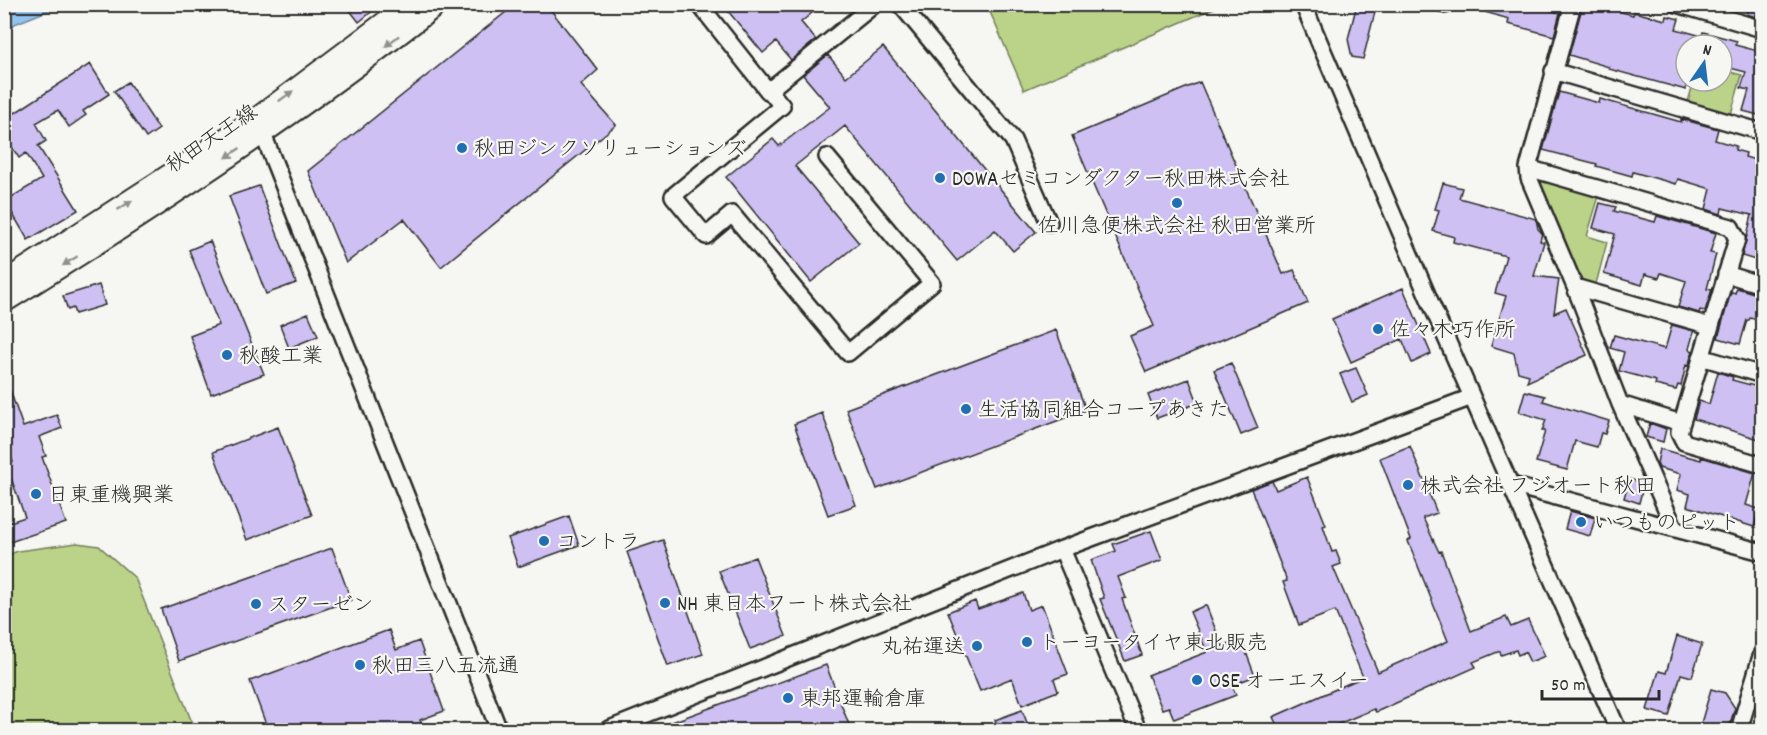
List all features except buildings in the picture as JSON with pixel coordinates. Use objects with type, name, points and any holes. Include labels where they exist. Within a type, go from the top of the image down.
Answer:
[{"type":"main road","name":"秋田天王線","points":[[4,302],[111,236],[259,125],[409,4]]},
{"type":"main road","name":"秋田天王線","points":[[4,282],[370,58],[438,4]]},
{"type":"street","points":[[699,4],[782,106],[673,196],[706,236],[732,214],[848,352],[932,283],[827,157]]},
{"type":"street","points":[[769,90],[875,4]]},
{"type":"street","points":[[900,4],[1013,140],[1049,223]]},
{"type":"street","points":[[1303,4],[1618,730]]},
{"type":"street","points":[[1573,4],[1528,168],[1529,178],[1575,287],[1620,404],[1674,527]]},
{"type":"street","points":[[1677,4],[1762,28]]},
{"type":"street","points":[[1553,71],[1762,132]]},
{"type":"street","points":[[259,125],[499,730]]},
{"type":"street","points":[[1528,168],[1731,227],[1737,239],[1679,432],[1683,442],[1762,465]]},
{"type":"street","points":[[1726,274],[1762,285]]},
{"type":"street","points":[[1575,287],[1710,326]]},
{"type":"street","points":[[1701,357],[1762,375]]},
{"type":"street","points":[[608,730],[1062,549],[1472,397]]},
{"type":"street","points":[[1620,404],[1681,423]]},
{"type":"street","points":[[1511,485],[1762,552]]},
{"type":"street","points":[[1062,549],[1138,730]]},
{"type":"street","points":[[1739,730],[1762,653]]},
{"type":"green space","points":[[987,5],[1221,5],[1024,90]]},
{"type":"green space","points":[[1734,73],[1742,75],[1730,117],[1687,105],[1690,93],[1734,93]]},
{"type":"green space","points":[[1541,180],[1599,196],[1587,236],[1607,242],[1596,284],[1584,282],[1579,276],[1541,188]]},
{"type":"green space","points":[[77,543],[99,546],[135,578],[195,730],[5,730],[5,556],[18,551]]},
{"type":"water","points":[[5,4],[62,4],[62,5],[5,28]]},
{"type":"place","name":"秋田ジンクソリューションズ","points":[[462,148]]},
{"type":"place","name":"DOWAセミコンダクター秋田株式会社","points":[[940,178]]},
{"type":"place","name":"佐川急便株式会社 秋田営業所","points":[[1177,203]]},
{"type":"place","name":"佐々木巧作所","points":[[1378,329]]},
{"type":"place","name":"秋酸工業","points":[[227,355]]},
{"type":"place","name":"生活協同組合コープあきた","points":[[966,409]]},
{"type":"place","name":"株式会社 フジオート秋田","points":[[1408,485]]},
{"type":"place","name":"日東重機興業","points":[[36,494]]},
{"type":"place","name":"いつものピット","points":[[1581,522]]},
{"type":"place","name":"コントラ","points":[[544,541]]},
{"type":"place","name":"NH 東日本フート株式会社","points":[[665,603]]},
{"type":"place","name":"スターゼン","points":[[256,604]]},
{"type":"place","name":"トーヨータイヤ東北販売","points":[[1027,642]]},
{"type":"place","name":"丸祐運送","points":[[977,646]]},
{"type":"place","name":"秋田三八五流通","points":[[360,665]]},
{"type":"place","name":"OSE オーエスイー","points":[[1197,680]]},
{"type":"place","name":"東邦運輸倉庫","points":[[788,698]]}]
